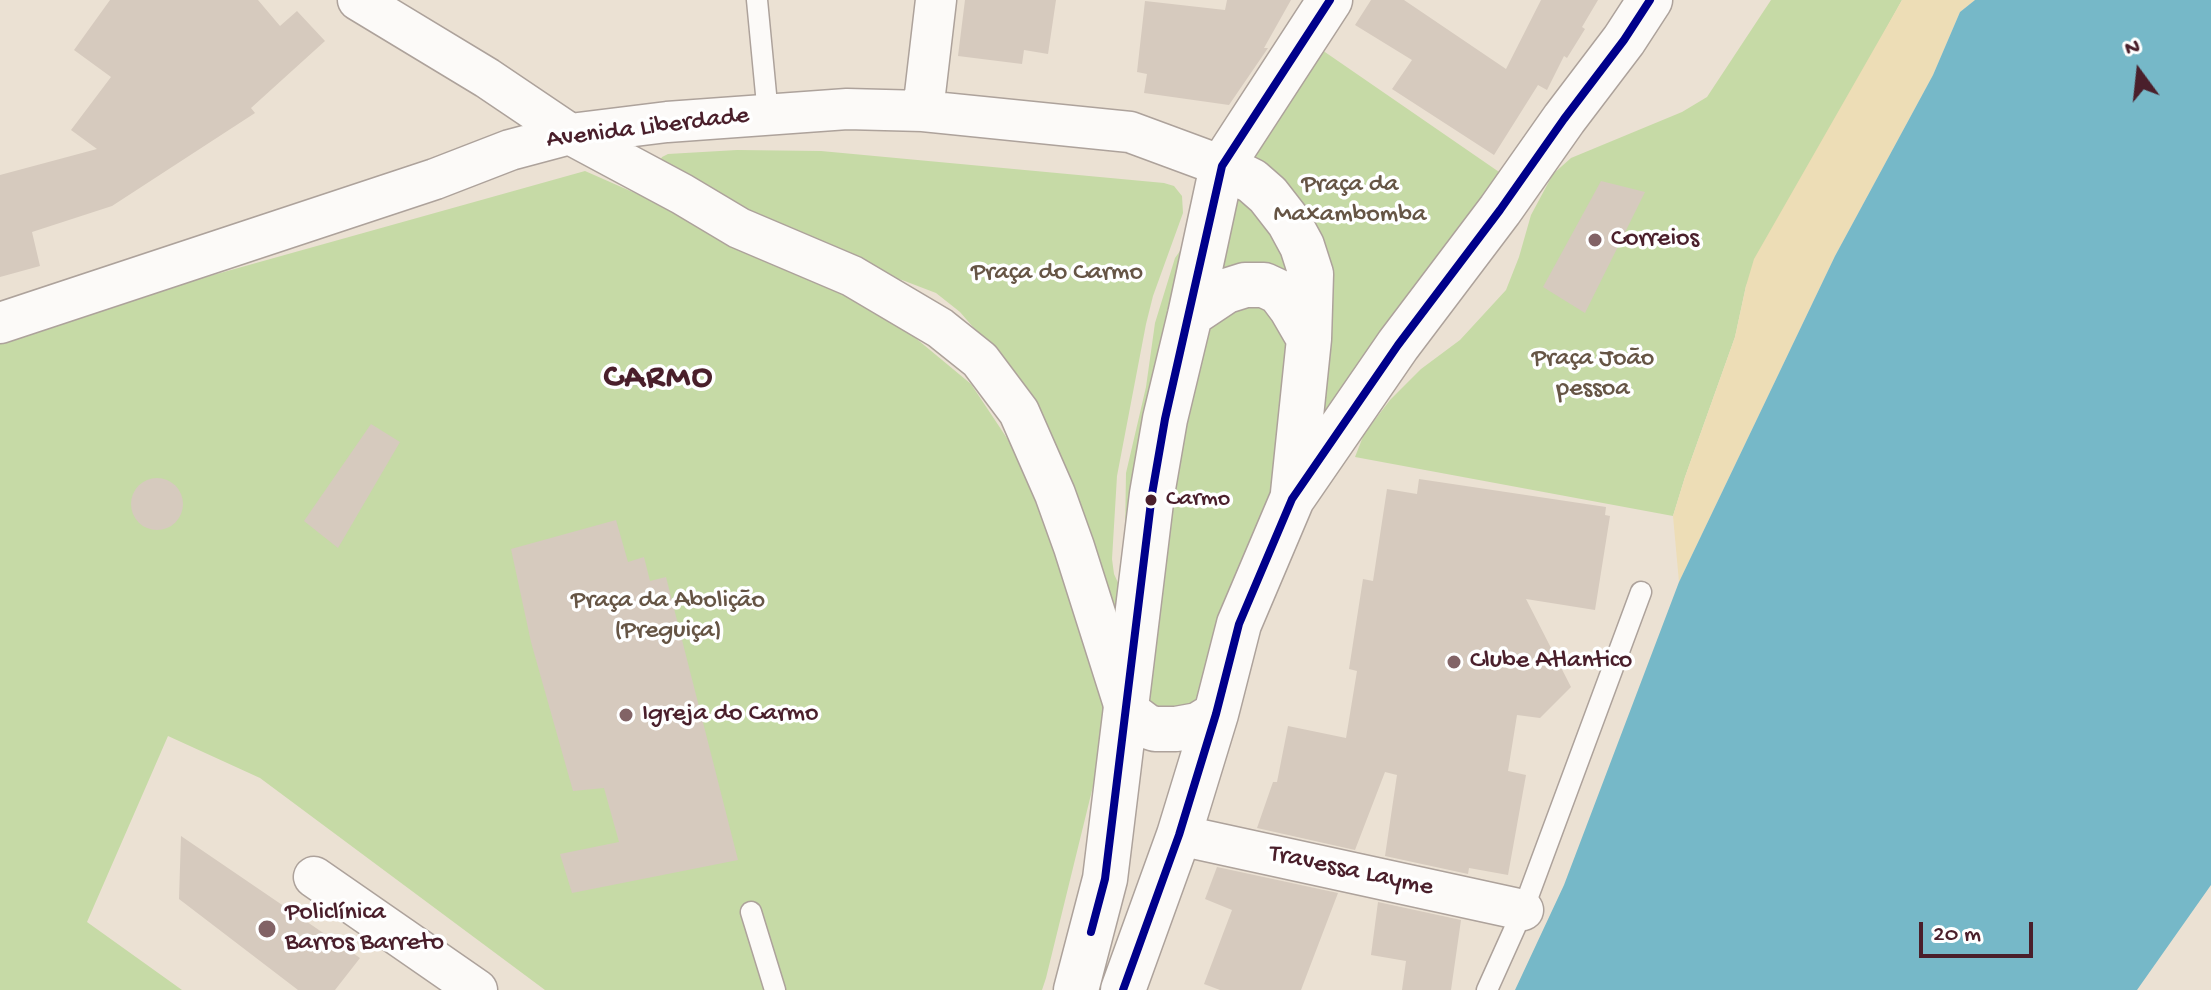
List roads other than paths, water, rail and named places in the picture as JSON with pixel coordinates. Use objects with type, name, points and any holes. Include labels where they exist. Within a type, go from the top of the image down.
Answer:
[{"type":"main road","points":[[1076,990],[1105,879],[1154,479],[1222,166],[1330,0]]},
{"type":"main road","points":[[1123,990],[1179,835],[1216,714],[1239,624],[1292,499],[1398,345],[1500,210],[1650,0]]},
{"type":"main road","points":[[1222,166],[1252,181],[1268,195],[1289,222],[1302,246],[1311,274],[1309,339],[1292,499]]},
{"type":"main road","points":[[1190,315],[1226,291],[1245,285],[1264,285],[1279,292],[1309,339]]},
{"type":"main road","points":[[1126,711],[1155,729],[1198,725],[1216,714]]},
{"type":"street","points":[[358,0],[487,78],[570,134],[739,228],[852,276],[940,328],[980,360],[1019,412],[1055,494],[1126,711]]},
{"type":"street","points":[[923,111],[936,0]]},
{"type":"street","name":"Avenida Liberdade","points":[[0,323],[435,179],[510,150],[570,134],[667,122],[847,109],[923,111],[1130,132],[1222,166]]},
{"type":"street","name":"Travessa Layme","points":[[1179,835],[1523,910]]},
{"type":"street","points":[[1146,990],[1165,875]]},
{"type":"street","points":[[314,877],[477,990]]},
{"type":"lane","points":[[757,0],[768,115]]},
{"type":"lane","points":[[1487,990],[1523,910],[1641,592]]},
{"type":"lane","points":[[751,912],[775,990]]},
{"type":"water","points":[[1975,0],[2211,0],[2211,885],[2137,990],[1515,990],[1564,885],[1679,582],[1835,256],[1933,75],[1960,12]]},
{"type":"place","name":"Correios","points":[[1595,240]]},
{"type":"place","name":"Carmo","points":[[1151,500]]},
{"type":"place","name":"Clube Atlantico","points":[[1454,662]]},
{"type":"place","name":"Igreja do Carmo","points":[[626,715]]},
{"type":"place","name":"Policlínica Barros Barreto","points":[[267,929]]},
{"type":"district","name":"CARMO","points":[[659,380]]},
{"type":"park label","name":"Praça da Maxambomba","points":[[1350,201]]},
{"type":"park label","name":"Praça do Carmo","points":[[1057,274]]},
{"type":"park label","name":"Praça João pessoa","points":[[1593,375]]},
{"type":"park label","name":"Praça da Abolição (Preguiça)","points":[[668,617]]}]
